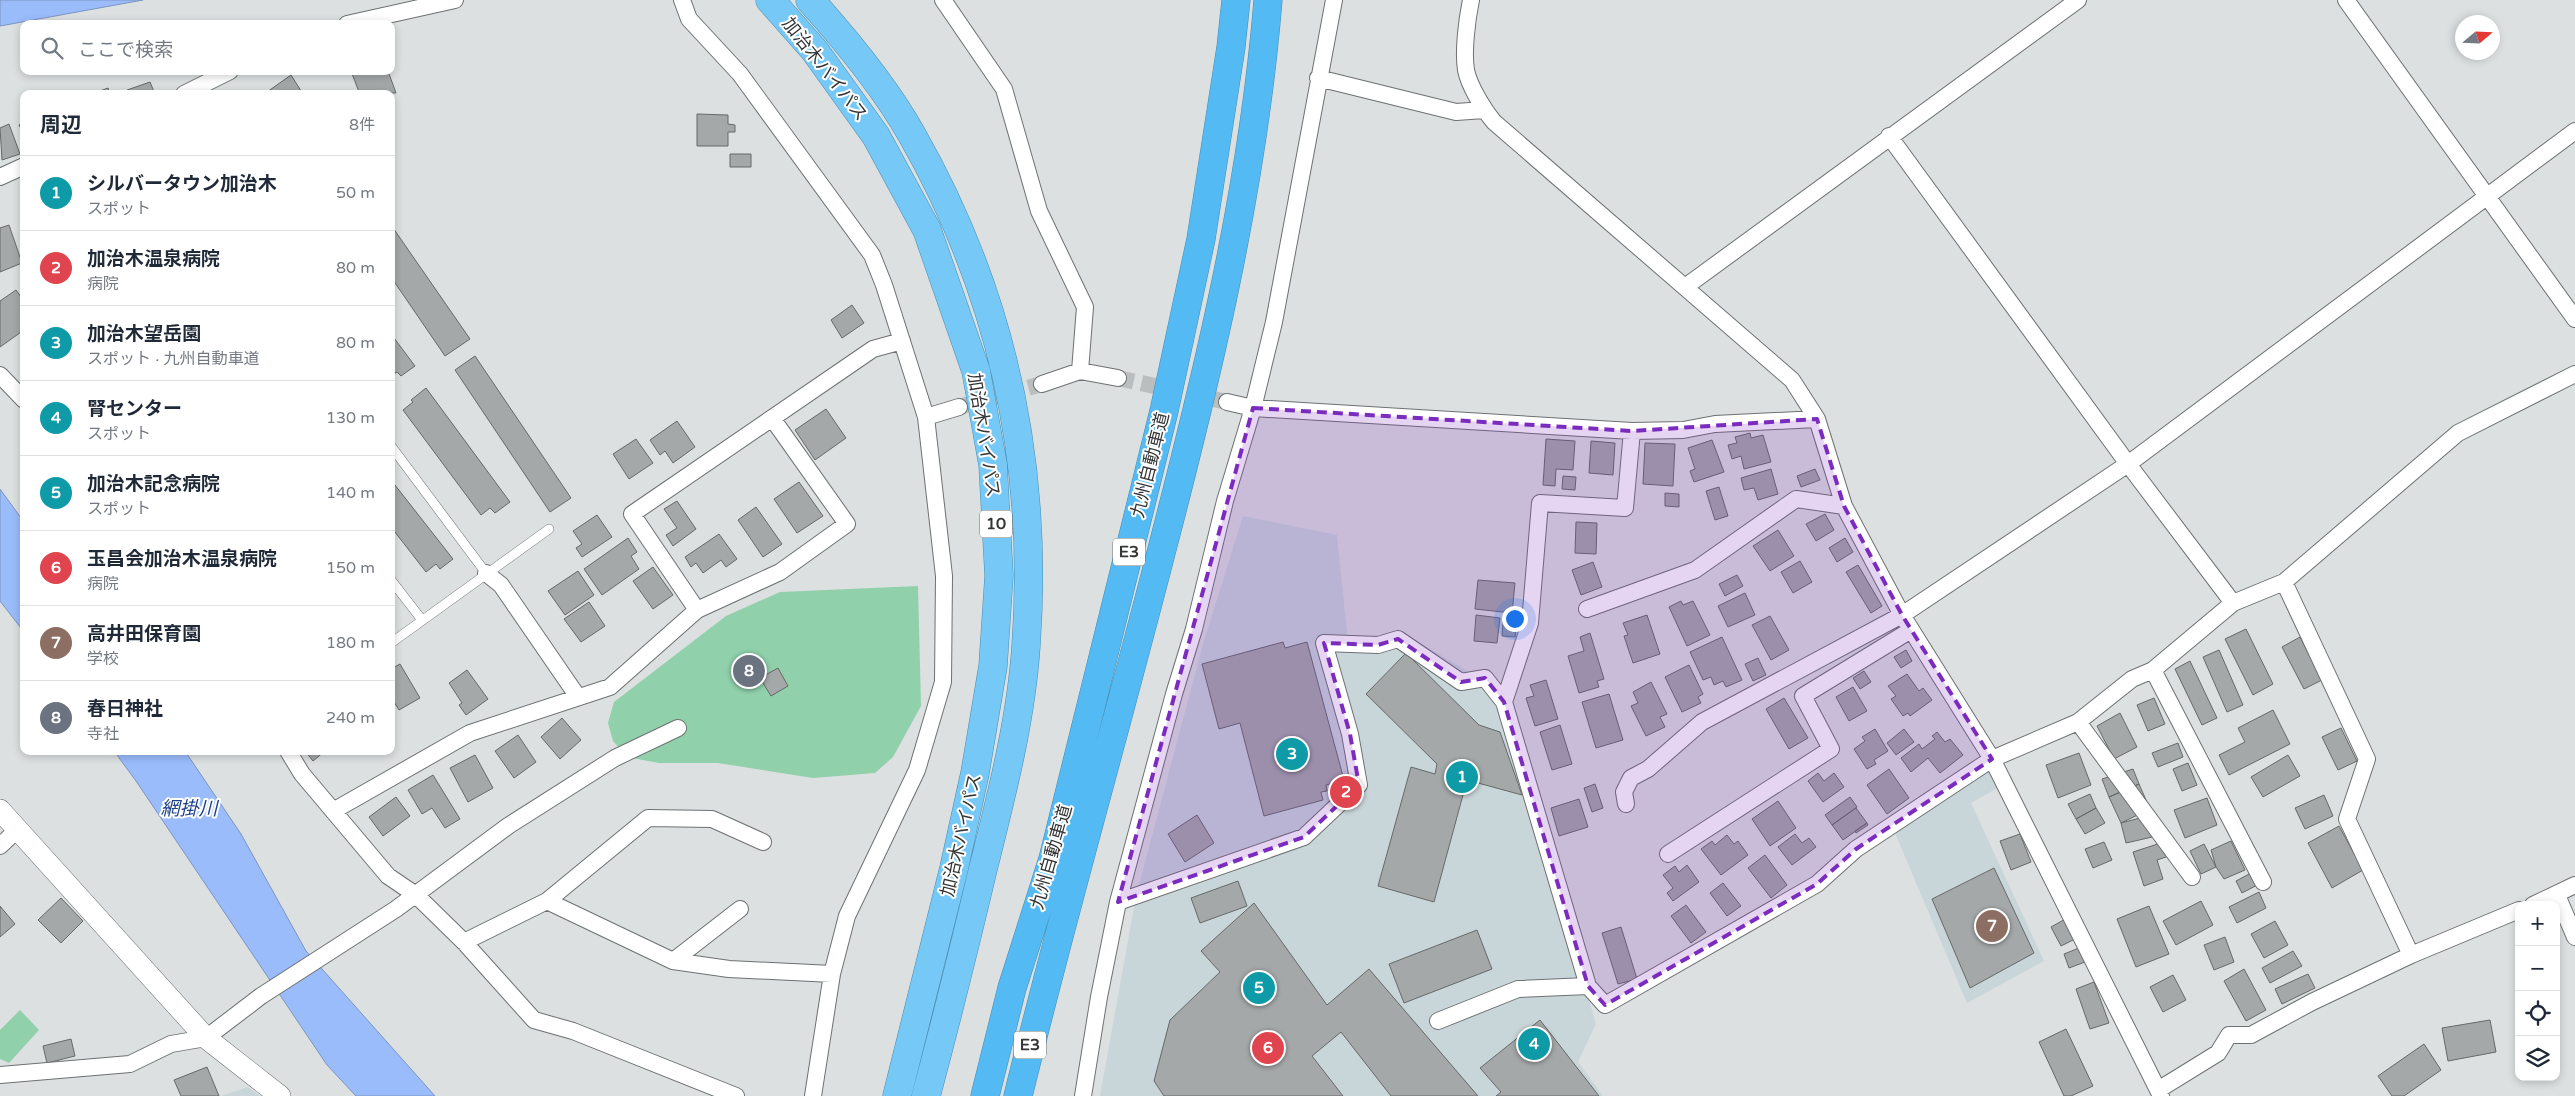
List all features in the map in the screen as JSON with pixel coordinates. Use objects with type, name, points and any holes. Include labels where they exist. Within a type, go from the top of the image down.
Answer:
[{"type":"highway","name":"加治木バイパス","points":[[770,0],[815,51],[876,136],[928,230],[976,371],[993,465],[999,576],[993,666],[975,773],[954,868],[896,1096]]},
{"type":"highway","name":"加治木バイパス","points":[[810,0],[877,83],[911,133],[936,181],[979,276],[1004,366],[1020,444],[1028,506],[1026,648],[1014,732],[994,824],[926,1096]]},
{"type":"highway","name":"九州自動車道","points":[[985,1096],[1012,988],[1053,860],[1164,411],[1201,239],[1232,48],[1236,0]]},
{"type":"highway","name":"九州自動車道","points":[[1018,1096],[1196,418],[1234,243],[1264,53],[1268,0]]},
{"type":"highway","points":[[1026,1096],[1043,995]]},
{"type":"street","points":[[365,20],[455,0]]},
{"type":"street","points":[[682,0],[689,19],[740,74],[872,255],[926,417],[944,576],[943,682],[917,770],[847,916],[832,974],[813,1096]]},
{"type":"street","points":[[943,0],[1004,89],[1039,211],[1085,307],[1080,371]]},
{"type":"street","points":[[1083,1096],[1099,997],[1118,902],[1174,694],[1194,629],[1225,501],[1274,322],[1334,0]]},
{"type":"street","points":[[1471,0],[1467,16],[1466,71],[1484,110],[1494,122],[1792,380],[1817,419],[1844,506],[1902,616],[1992,760],[2160,1093],[2218,1053],[2229,1035],[2251,1035],[2312,1002],[2411,955],[2515,912]]},
{"type":"street","points":[[1685,287],[1889,136],[2078,0]]},
{"type":"street","points":[[2346,0],[2575,319]]},
{"type":"street","points":[[210,89],[226,75]]},
{"type":"street","points":[[1318,78],[1456,112],[1484,110]]},
{"type":"street","points":[[1626,804],[1624,792],[1631,778],[1648,769],[1702,722],[1902,616],[2128,464],[2575,131]]},
{"type":"street","points":[[1889,136],[2128,464],[2233,603]]},
{"type":"street","points":[[0,177],[20,168]]},
{"type":"street","points":[[697,610],[632,514],[873,349],[902,341]]},
{"type":"street","points":[[1042,384],[1080,371],[1118,378]]},
{"type":"street","points":[[1118,902],[1304,836],[1359,785],[1350,734],[1324,643],[1378,645],[1398,639],[1461,682],[1485,678],[1504,702],[1588,986],[1605,1005],[1817,884],[1856,849],[1992,760],[2078,722],[2132,679],[2154,670],[2233,603],[2284,582],[2458,433],[2575,374]]},
{"type":"street","points":[[0,375],[20,391]]},
{"type":"street","points":[[1227,402],[1252,408],[1632,431],[1683,430],[1715,424],[1817,419]]},
{"type":"street","points":[[926,417],[959,407]]},
{"type":"street","points":[[333,811],[470,733],[610,687],[697,610],[780,572],[847,524],[772,418]]},
{"type":"street","points":[[1504,702],[1530,622],[1540,503],[1625,508],[1632,431]]},
{"type":"street","points":[[1587,609],[1695,570],[1796,499],[1844,506]]},
{"type":"street","points":[[486,573],[501,585],[578,697]]},
{"type":"street","points":[[2284,582],[2367,759],[2347,819],[2411,955]]},
{"type":"street","points":[[1668,854],[1831,749],[1803,696],[1911,630]]},
{"type":"street","points":[[2154,670],[2263,882]]},
{"type":"street","points":[[2078,722],[2192,878]]},
{"type":"street","points":[[0,1076],[130,1064],[171,1044],[206,1038],[261,996],[416,895],[508,826],[614,758],[678,728]]},
{"type":"street","points":[[290,755],[302,774],[388,876],[416,895],[464,942],[534,1020],[573,1031],[736,1096]]},
{"type":"street","points":[[0,810],[206,1038],[280,1096]]},
{"type":"street","points":[[464,942],[547,901],[648,818],[712,819],[763,842]]},
{"type":"street","points":[[0,846],[17,830]]},
{"type":"street","points":[[2543,901],[2575,885]]},
{"type":"street","points":[[2557,895],[2575,936]]},
{"type":"street","points":[[547,901],[672,961],[729,969],[832,974]]},
{"type":"street","points":[[672,961],[740,909]]},
{"type":"street","points":[[1438,1021],[1518,989],[1588,986]]},
{"type":"lane","points":[[395,451],[486,573]]},
{"type":"lane","points":[[395,640],[549,529]]},
{"type":"lane","points":[[395,585],[422,620]]},
{"type":"highlighted area","points":[[1253,408],[1632,431],[1817,419],[1844,506],[1902,615],[1992,759],[1856,849],[1817,884],[1605,1005],[1588,986],[1504,702],[1485,678],[1461,682],[1398,639],[1378,645],[1324,643],[1350,734],[1359,785],[1304,837],[1118,902]]},
{"type":"shaded area","points":[[1243,516],[1337,535],[1348,643],[1415,640],[1498,689],[1596,1024],[1578,1062],[1603,1096],[1100,1096],[1136,896],[1203,644]]},
{"type":"shaded area","points":[[1989,761],[2001,786],[1971,803],[2044,961],[1967,1003],[1892,826]]},
{"type":"shaded area","points":[[248,1087],[260,1096],[221,1096]]},
{"type":"green space","points":[[918,586],[921,706],[893,757],[875,773],[813,778],[718,763],[659,763],[627,757],[613,741],[608,723],[614,702],[726,616],[780,592]]},
{"type":"green space","points":[[20,1010],[39,1030],[9,1063],[0,1059],[0,1030]]},
{"type":"water","points":[[0,0],[143,0],[33,20],[20,20],[20,22],[0,26]]},
{"type":"water","points":[[0,489],[20,516],[20,627],[0,601]]},
{"type":"water","name":"網掛川","points":[[117,755],[188,755],[241,834],[306,951],[435,1096],[356,1096],[327,1065]]},
{"type":"building","points":[[291,75],[300,90],[270,90]]},
{"type":"building","points":[[353,75],[389,75],[395,90],[358,90]]},
{"type":"building","points":[[150,82],[153,90],[127,90]]},
{"type":"building","points":[[697,114],[728,115],[728,124],[735,125],[735,132],[728,132],[728,146],[697,146]]},
{"type":"building","points":[[9,124],[20,154],[2,160],[0,128]]},
{"type":"building","points":[[730,154],[751,154],[751,167],[730,167]]},
{"type":"building","points":[[9,225],[20,257],[20,264],[0,272],[0,228]]},
{"type":"building","points":[[395,231],[470,339],[445,356],[395,283]]},
{"type":"building","points":[[16,290],[20,296],[20,333],[0,347],[0,301]]},
{"type":"building","points":[[852,305],[864,323],[842,338],[831,320]]},
{"type":"building","points":[[395,339],[415,366],[401,376],[397,372],[395,373]]},
{"type":"building","points":[[475,356],[571,498],[550,512],[455,370]]},
{"type":"building","points":[[426,388],[510,502],[495,513],[490,508],[481,515],[403,410],[413,402],[411,400]]},
{"type":"building","points":[[826,409],[846,438],[815,460],[795,430]]},
{"type":"building","points":[[677,421],[695,447],[673,463],[665,451],[660,455],[650,440]]},
{"type":"building","points":[[1750,433],[1751,438],[1763,435],[1771,462],[1744,469],[1741,456],[1732,459],[1728,445],[1737,443],[1735,437]]},
{"type":"building","points":[[636,439],[653,463],[629,479],[613,454]]},
{"type":"building","points":[[1546,439],[1575,441],[1573,470],[1556,469],[1555,486],[1543,485]]},
{"type":"building","points":[[1712,440],[1724,472],[1694,482],[1690,471],[1695,469],[1688,448]]},
{"type":"building","points":[[1591,441],[1615,443],[1613,475],[1589,473]]},
{"type":"building","points":[[1645,443],[1675,444],[1673,486],[1643,484]]},
{"type":"building","points":[[1771,469],[1778,494],[1758,500],[1754,488],[1744,490],[1741,478]]},
{"type":"building","points":[[1815,469],[1820,480],[1801,487],[1797,476]]},
{"type":"building","points":[[1563,476],[1576,477],[1575,490],[1562,489]]},
{"type":"building","points":[[799,482],[823,516],[797,533],[774,499]]},
{"type":"building","points":[[395,485],[453,559],[440,569],[436,564],[426,572],[395,532]]},
{"type":"building","points":[[1719,487],[1728,516],[1715,520],[1706,491]]},
{"type":"building","points":[[1665,493],[1679,494],[1679,507],[1665,506]]},
{"type":"building","points":[[677,501],[696,529],[673,546],[666,535],[677,528],[664,509]]},
{"type":"building","points":[[756,507],[782,544],[763,557],[738,520]]},
{"type":"building","points":[[1825,514],[1834,530],[1816,541],[1806,524]]},
{"type":"building","points":[[597,515],[612,537],[582,557],[576,548],[582,544],[573,531]]},
{"type":"building","points":[[1576,522],[1597,523],[1596,554],[1575,553]]},
{"type":"building","points":[[1778,530],[1794,556],[1770,571],[1753,546]]},
{"type":"building","points":[[719,534],[737,559],[726,567],[721,560],[703,573],[696,563],[691,567],[685,557]]},
{"type":"building","points":[[628,538],[637,552],[631,556],[639,569],[602,595],[584,569]]},
{"type":"building","points":[[1845,538],[1853,552],[1837,562],[1829,548]]},
{"type":"building","points":[[1800,561],[1812,582],[1793,593],[1781,572]]},
{"type":"building","points":[[1593,562],[1602,587],[1581,595],[1572,570]]},
{"type":"building","points":[[1858,565],[1882,606],[1871,613],[1846,572]]},
{"type":"building","points":[[653,567],[673,595],[653,609],[633,581]]},
{"type":"building","points":[[578,571],[594,595],[565,615],[548,591]]},
{"type":"building","points":[[1737,575],[1743,586],[1725,596],[1719,584]]},
{"type":"building","points":[[1478,580],[1515,583],[1512,613],[1475,609]]},
{"type":"building","points":[[1745,593],[1755,615],[1728,627],[1718,606]]},
{"type":"building","points":[[1681,601],[1683,605],[1693,601],[1710,635],[1687,646],[1669,607]]},
{"type":"building","points":[[589,602],[605,626],[581,642],[564,619]]},
{"type":"building","points":[[1476,615],[1500,618],[1497,643],[1474,641]]},
{"type":"building","points":[[1647,615],[1660,654],[1633,663],[1624,636],[1628,635],[1623,623]]},
{"type":"building","points":[[1770,616],[1789,650],[1771,660],[1752,625]]},
{"type":"building","points":[[1503,621],[1517,623],[1515,637],[1502,636]]},
{"type":"building","points":[[2246,629],[2273,684],[2253,695],[2225,639]]},
{"type":"building","points":[[1590,633],[1604,679],[1597,681],[1599,687],[1579,693],[1568,656],[1584,651],[1580,637]]},
{"type":"building","points":[[1722,637],[1742,680],[1726,687],[1723,681],[1714,685],[1711,677],[1703,680],[1690,652]]},
{"type":"building","points":[[2300,637],[2322,680],[2304,689],[2282,647]]},
{"type":"building","points":[[1283,642],[1285,648],[1307,642],[1344,780],[1326,785],[1327,791],[1321,792],[1323,800],[1264,816],[1240,723],[1219,729],[1202,664]]},
{"type":"building","points":[[1906,650],[1912,661],[1901,668],[1894,657]]},
{"type":"building","points":[[2219,650],[2243,705],[2227,712],[2203,657]]},
{"type":"building","points":[[1406,653],[1479,725],[1500,732],[1522,795],[1467,780],[1434,902],[1378,886],[1411,767],[1435,774],[1437,764],[1366,694]]},
{"type":"building","points":[[1758,658],[1766,675],[1753,681],[1745,664]]},
{"type":"building","points":[[2190,661],[2217,718],[2202,725],[2175,669]]},
{"type":"building","points":[[400,664],[420,698],[399,710],[395,704],[395,667]]},
{"type":"building","points":[[1689,665],[1703,694],[1698,697],[1701,703],[1682,712],[1665,677]]},
{"type":"building","points":[[778,668],[788,686],[771,696],[760,678]]},
{"type":"building","points":[[467,670],[488,699],[466,715],[459,705],[462,703],[449,683]]},
{"type":"building","points":[[1864,671],[1871,682],[1860,689],[1853,678]]},
{"type":"building","points":[[1907,674],[1919,691],[1923,688],[1932,700],[1910,716],[1908,713],[1903,716],[1891,699],[1896,696],[1888,686]]},
{"type":"building","points":[[1546,680],[1558,719],[1535,726],[1526,698],[1534,696],[1530,685]]},
{"type":"building","points":[[1651,682],[1667,714],[1660,717],[1665,727],[1646,736],[1631,706],[1638,703],[1633,692]]},
{"type":"building","points":[[1853,687],[1867,711],[1849,721],[1836,697]]},
{"type":"building","points":[[1609,694],[1623,740],[1596,748],[1582,702]]},
{"type":"building","points":[[1784,698],[1808,738],[1789,749],[1766,709]]},
{"type":"building","points":[[2154,698],[2165,724],[2148,731],[2137,705]]},
{"type":"building","points":[[2273,710],[2290,744],[2229,775],[2219,755],[2245,742],[2238,728]]},
{"type":"building","points":[[2120,713],[2137,747],[2114,759],[2097,726]]},
{"type":"building","points":[[562,718],[581,740],[560,759],[541,737]]},
{"type":"building","points":[[1560,725],[1572,764],[1552,770],[1540,732]]},
{"type":"building","points":[[2341,728],[2357,761],[2338,770],[2322,737]]},
{"type":"building","points":[[1875,729],[1888,751],[1874,760],[1876,764],[1867,769],[1854,749],[1865,741],[1862,737]]},
{"type":"building","points":[[1904,729],[1914,742],[1896,755],[1887,743]]},
{"type":"building","points":[[1937,732],[1945,742],[1950,739],[1963,755],[1940,773],[1928,758],[1911,772],[1901,758],[1919,744],[1922,749],[1935,739],[1932,736]]},
{"type":"building","points":[[518,735],[536,762],[514,778],[495,751]]},
{"type":"building","points":[[2178,743],[2183,757],[2158,767],[2152,753]]},
{"type":"building","points":[[2079,753],[2091,785],[2058,798],[2046,765]]},
{"type":"building","points":[[308,755],[320,755],[313,761]]},
{"type":"building","points":[[475,755],[493,788],[468,802],[450,768]]},
{"type":"building","points":[[2288,755],[2300,776],[2263,797],[2251,777]]},
{"type":"building","points":[[2188,763],[2197,785],[2182,791],[2173,769]]},
{"type":"building","points":[[1889,769],[1909,798],[1887,814],[1867,785]]},
{"type":"building","points":[[2133,769],[2139,784],[2109,797],[2102,779]]},
{"type":"building","points":[[1818,773],[1824,781],[1834,773],[1844,787],[1823,802],[1808,781]]},
{"type":"building","points":[[433,775],[460,819],[445,828],[432,808],[422,814],[408,790]]},
{"type":"building","points":[[1595,784],[1603,808],[1592,812],[1584,788]]},
{"type":"building","points":[[2139,784],[2150,809],[2121,823],[2109,797]]},
{"type":"building","points":[[2090,794],[2096,808],[2076,819],[2068,804]]},
{"type":"building","points":[[2324,795],[2333,816],[2305,829],[2295,808]]},
{"type":"building","points":[[396,797],[410,816],[383,836],[369,817]]},
{"type":"building","points":[[1850,797],[1857,807],[1832,825],[1825,815]]},
{"type":"building","points":[[2207,798],[2217,825],[2185,838],[2174,810]]},
{"type":"building","points":[[1579,799],[1588,827],[1559,836],[1551,808]]},
{"type":"building","points":[[1778,801],[1796,828],[1770,846],[1752,819]]},
{"type":"building","points":[[1856,808],[1867,823],[1843,840],[1832,825]]},
{"type":"building","points":[[2096,808],[2105,823],[2085,834],[2076,819]]},
{"type":"building","points":[[2155,814],[2161,835],[2126,843],[2121,823]]},
{"type":"building","points":[[1197,815],[1214,843],[1185,862],[1168,834]]},
{"type":"building","points":[[1867,823],[1868,825],[1856,833],[1855,831]]},
{"type":"building","points":[[2339,826],[2363,870],[2332,888],[2308,843]]},
{"type":"building","points":[[1795,834],[1802,843],[1809,838],[1816,847],[1792,865],[1778,847]]},
{"type":"building","points":[[2020,834],[2031,862],[2011,870],[2000,841]]},
{"type":"building","points":[[1727,835],[1734,844],[1738,841],[1748,855],[1721,875],[1701,849],[1712,841],[1715,845]]},
{"type":"building","points":[[2170,840],[2175,854],[2157,860],[2163,879],[2144,886],[2133,852]]},
{"type":"building","points":[[2231,841],[2245,870],[2224,879],[2216,867],[2211,850]]},
{"type":"building","points":[[2104,842],[2112,860],[2093,868],[2085,849]]},
{"type":"building","points":[[2204,844],[2216,867],[2201,874],[2190,851]]},
{"type":"building","points":[[1765,855],[1787,885],[1771,898],[1748,868]]},
{"type":"building","points":[[1687,865],[1699,882],[1673,901],[1667,893],[1673,888],[1663,875],[1675,866],[1679,872]]},
{"type":"building","points":[[1994,868],[2034,953],[1970,988],[1932,899]]},
{"type":"building","points":[[2251,873],[2263,882],[2242,893],[2236,881]]},
{"type":"building","points":[[1238,881],[1247,906],[1200,923],[1191,898]]},
{"type":"building","points":[[1723,883],[1741,906],[1727,916],[1710,893]]},
{"type":"building","points":[[2259,892],[2266,908],[2237,923],[2229,907]]},
{"type":"building","points":[[61,898],[83,921],[61,943],[38,920]]},
{"type":"building","points":[[2201,901],[2213,925],[2176,945],[2163,921]]},
{"type":"building","points":[[1254,903],[1327,1005],[1369,969],[1478,1096],[1391,1096],[1341,1032],[1312,1056],[1343,1096],[1164,1096],[1154,1081],[1170,1020],[1220,972],[1201,951]]},
{"type":"building","points":[[1686,905],[1706,932],[1691,943],[1671,916]]},
{"type":"building","points":[[0,906],[15,924],[0,937]]},
{"type":"building","points":[[2149,906],[2169,954],[2136,967],[2117,919]]},
{"type":"building","points":[[2069,917],[2079,937],[2061,946],[2051,927]]},
{"type":"building","points":[[2275,921],[2288,945],[2264,958],[2251,934]]},
{"type":"building","points":[[1621,927],[1637,979],[1618,984],[1602,933]]},
{"type":"building","points":[[1477,930],[1492,969],[1404,1003],[1389,964]]},
{"type":"building","points":[[2225,937],[2234,962],[2214,970],[2204,945]]},
{"type":"building","points":[[2079,948],[2085,962],[2069,968],[2064,954]]},
{"type":"building","points":[[2293,951],[2302,966],[2270,983],[2262,968]]},
{"type":"building","points":[[2244,969],[2266,1010],[2246,1021],[2224,981]]},
{"type":"building","points":[[2308,974],[2315,988],[2282,1004],[2275,989]]},
{"type":"building","points":[[2173,975],[2186,1000],[2163,1012],[2150,987]]},
{"type":"building","points":[[2094,982],[2109,1023],[2090,1029],[2076,989]]},
{"type":"building","points":[[1540,1020],[1599,1096],[1496,1096],[1501,1092],[1480,1068]]},
{"type":"building","points":[[2490,1020],[2496,1052],[2448,1061],[2442,1028]]},
{"type":"building","points":[[2066,1029],[2093,1086],[2071,1096],[2064,1096],[2039,1042]]},
{"type":"building","points":[[71,1039],[75,1056],[47,1063],[43,1046]]},
{"type":"building","points":[[2424,1044],[2441,1070],[2404,1096],[2392,1096],[2378,1076]]},
{"type":"building","points":[[207,1067],[219,1096],[181,1096],[174,1080]]},
{"type":"tunnel","points":[[1118,378],[1227,402]]},
{"type":"tunnel","points":[[959,407],[1042,384]]},
{"type":"place","name":"春日神社","points":[[749,671]]},
{"type":"place","name":"加治木望岳園","points":[[1292,754]]},
{"type":"place","name":"シルバータウン加治木","points":[[1462,777]]},
{"type":"place","name":"加治木温泉病院","points":[[1346,792]]},
{"type":"place","name":"高井田保育園","points":[[1992,926]]},
{"type":"place","name":"加治木記念病院","points":[[1259,988]]},
{"type":"place","name":"腎センター","points":[[1534,1044]]},
{"type":"place","name":"玉昌会加治木温泉病院","points":[[1268,1048]]}]
